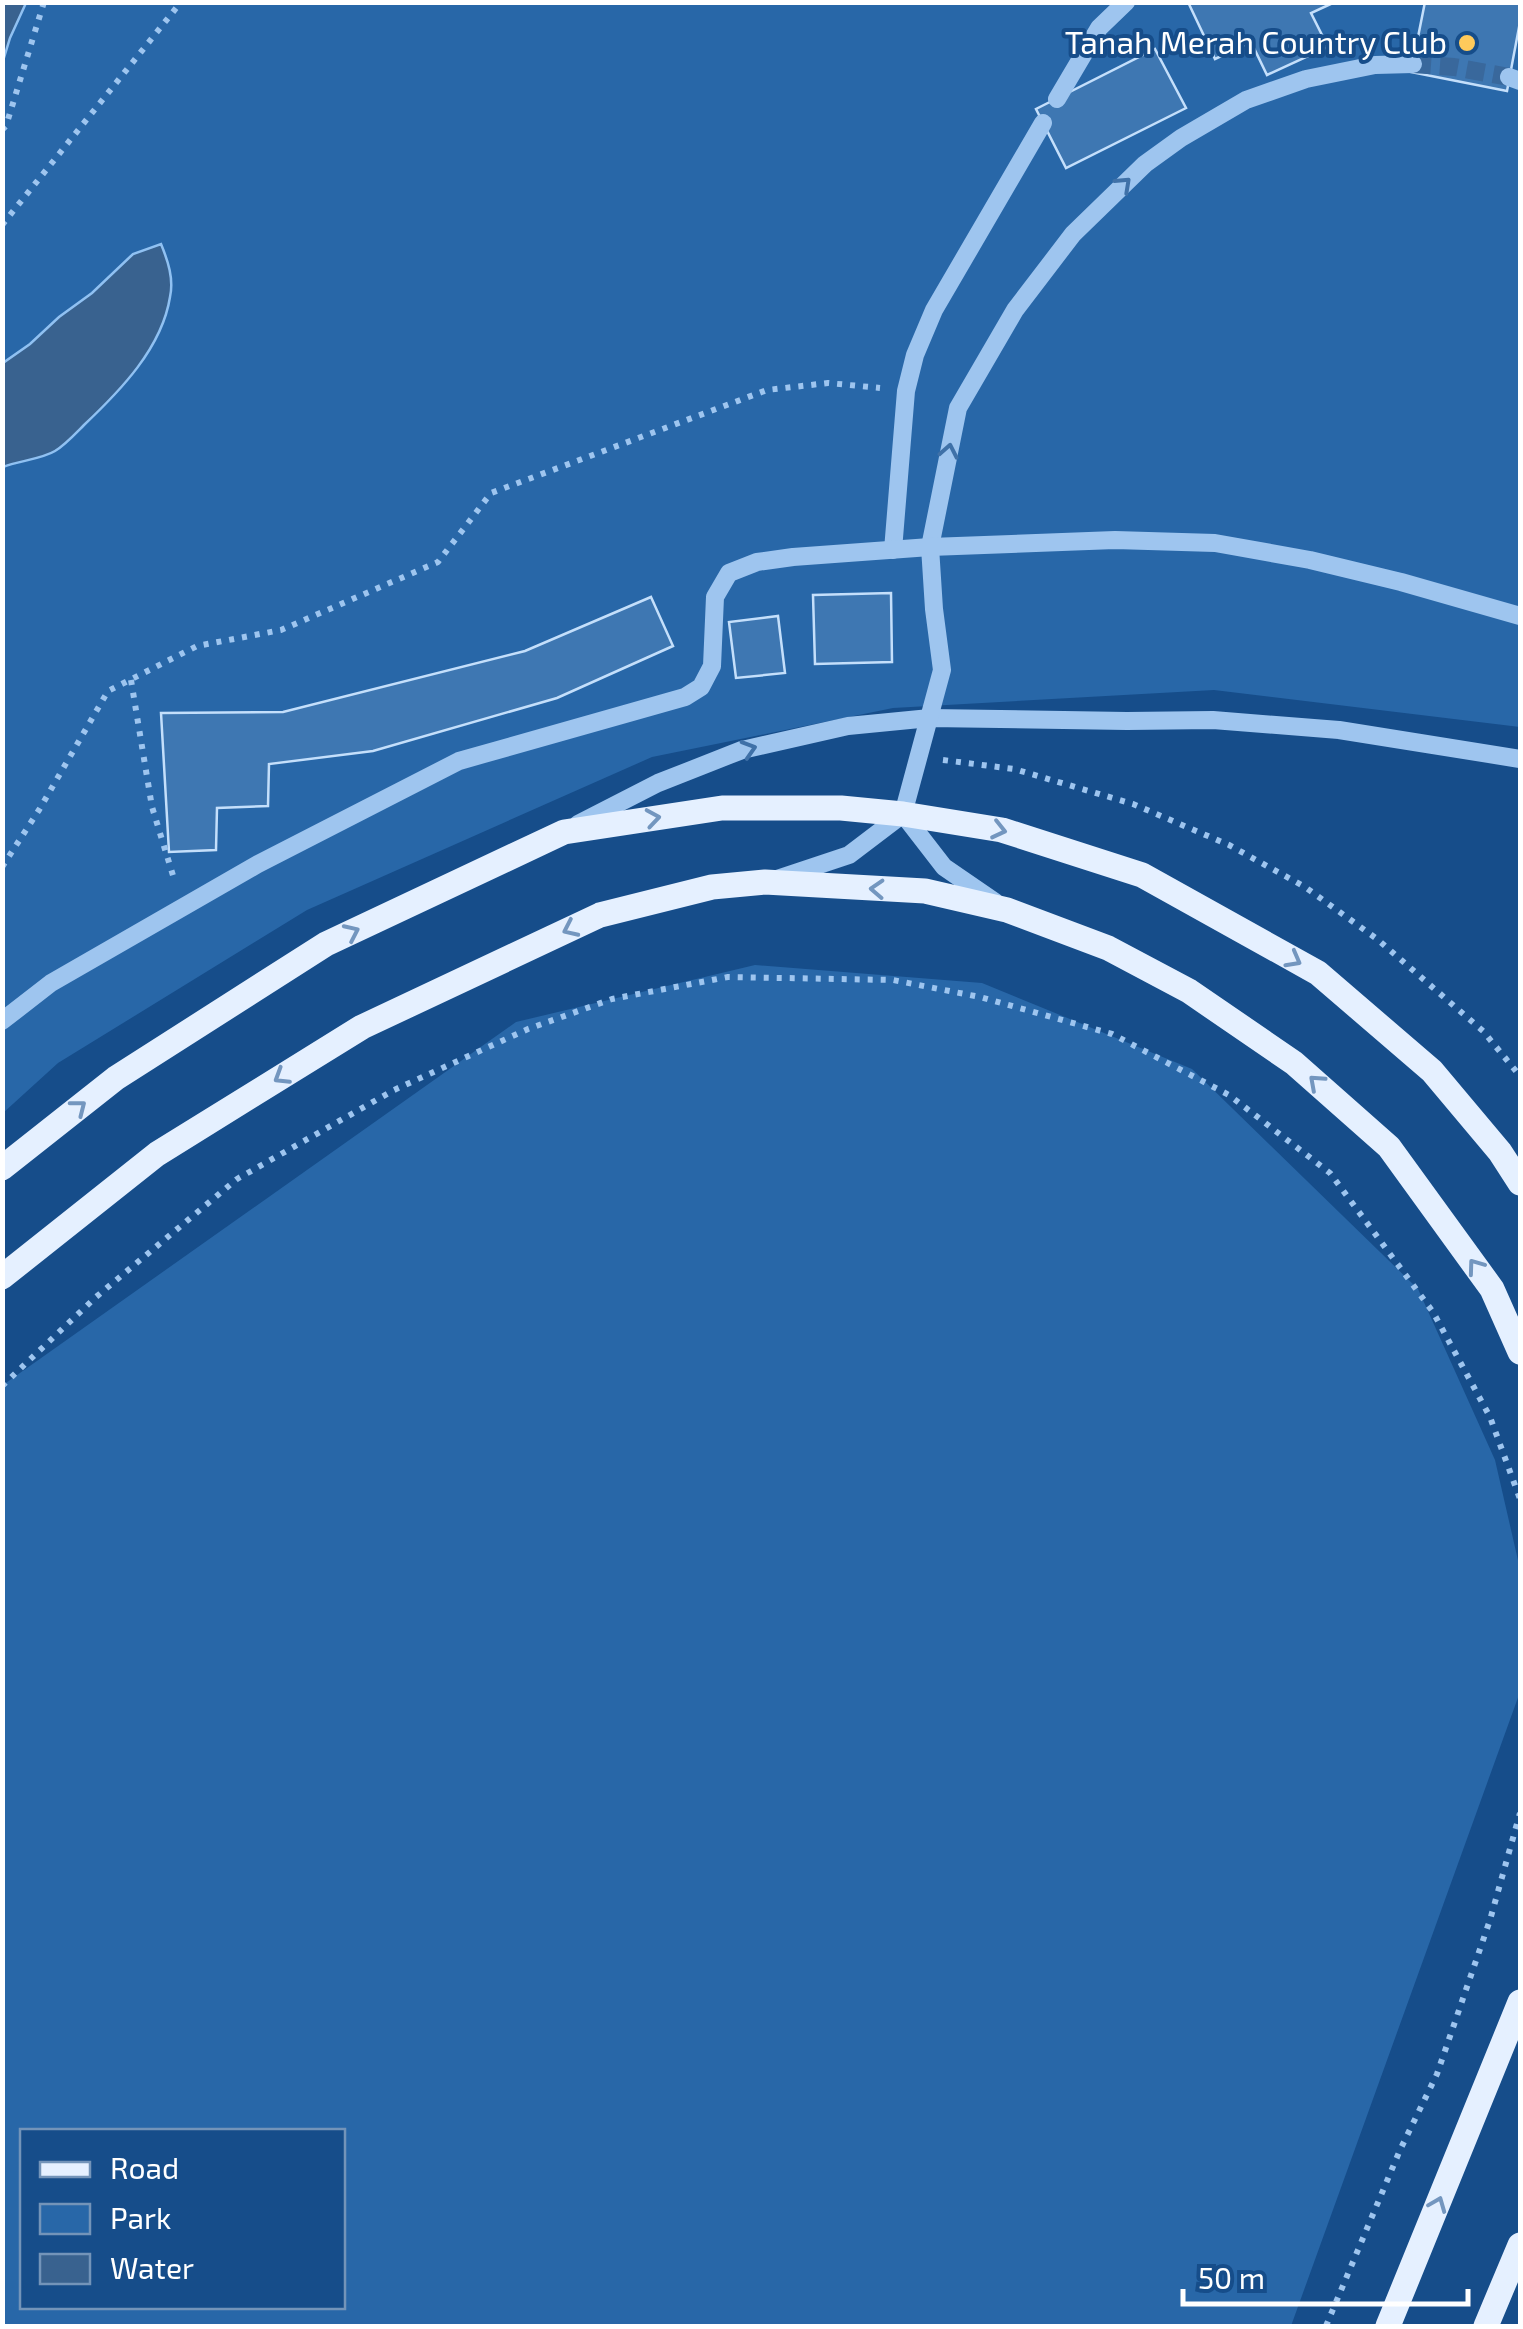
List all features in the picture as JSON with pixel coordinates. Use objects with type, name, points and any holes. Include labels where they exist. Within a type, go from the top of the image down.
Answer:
[{"type":"main road","points":[[2,1168],[116,1078],[326,944],[564,832],[722,808],[840,808],[1002,830],[1142,875],[1318,974],[1432,1072],[1500,1152],[1520,1183]]},
{"type":"main road","points":[[2,1277],[158,1154],[362,1027],[600,915],[712,887],[766,882],[925,891],[1007,910],[1108,948],[1189,991],[1294,1062],[1388,1147],[1492,1289],[1520,1352]]},
{"type":"main road","points":[[1388,2326],[1520,2002]]},
{"type":"main road","points":[[1486,2326],[1520,2245]]},
{"type":"lane","points":[[1058,99],[1099,28],[1126,2]]},
{"type":"lane","points":[[766,882],[850,856],[902,814],[942,670],[930,547],[958,408],[1015,310],[1073,234],[1145,164],[1246,100],[1306,78],[1413,64]]},
{"type":"lane","points":[[893,550],[906,391],[915,355],[934,310],[1044,123]]},
{"type":"lane","points":[[2,1021],[50,984],[258,864],[459,761],[685,696],[701,687],[712,666],[716,597],[730,573],[757,562],[930,547],[1115,540],[1215,543],[1310,560],[1520,616]]},
{"type":"lane","points":[[564,832],[658,783],[742,750],[848,726],[930,718],[1213,720],[1339,730],[1520,758]]},
{"type":"lane","points":[[902,814],[944,867],[1007,910]]},
{"type":"path","points":[[2,130],[44,2]]},
{"type":"path","points":[[2,225],[181,2]]},
{"type":"path","points":[[2,866],[108,692],[197,646],[281,630],[438,562],[491,493],[767,390],[828,382],[906,391]]},
{"type":"path","points":[[132,680],[152,807],[183,907]]},
{"type":"path","points":[[918,757],[1014,769],[1132,804],[1229,845],[1305,888],[1377,939],[1483,1030],[1520,1076]]},
{"type":"path","points":[[2,1386],[96,1297],[237,1180],[394,1090],[528,1029],[612,999],[728,977],[893,980],[980,997],[1112,1034],[1229,1095],[1330,1172],[1434,1312],[1490,1417],[1520,1499]]},
{"type":"path","points":[[1326,2326],[1400,2150],[1437,2074],[1490,1920],[1520,1813]]},
{"type":"green space","points":[[3,3],[1520,3],[1520,727],[1214,690],[893,708],[652,757],[307,910],[58,1063],[3,1113]]},
{"type":"green space","points":[[755,965],[982,983],[1192,1069],[1418,1289],[1495,1460],[1520,1569],[1520,1692],[1291,2326],[3,2326],[3,1385],[516,1022]]},
{"type":"water","points":[[3,2],[26,3],[3,61]]},
{"type":"water","points":[[161,244],[170,270],[170,297],[158,334],[138,367],[59,449],[3,467],[3,363],[92,293],[133,254]]},
{"type":"building","name":"Tanah Merah Country Club","points":[[1188,2],[1335,2],[1311,13],[1328,47],[1267,75],[1251,42],[1215,59]]},
{"type":"building","name":"Tanah Merah Country Club","points":[[1425,2],[1520,2],[1507,91],[1411,72]]},
{"type":"building","points":[[1155,49],[1186,108],[1066,168],[1036,109]]},
{"type":"building","points":[[891,593],[892,662],[815,664],[813,595]]},
{"type":"building","points":[[651,597],[673,646],[557,698],[373,751],[269,764],[268,806],[217,808],[216,850],[169,852],[161,713],[283,712],[525,651]]},
{"type":"building","points":[[778,616],[785,673],[736,678],[729,622]]},
{"type":"tunnel","points":[[1413,64],[1509,77]]},
{"type":"place","name":"Tanah Merah Country Club","points":[[1467,43]]}]
